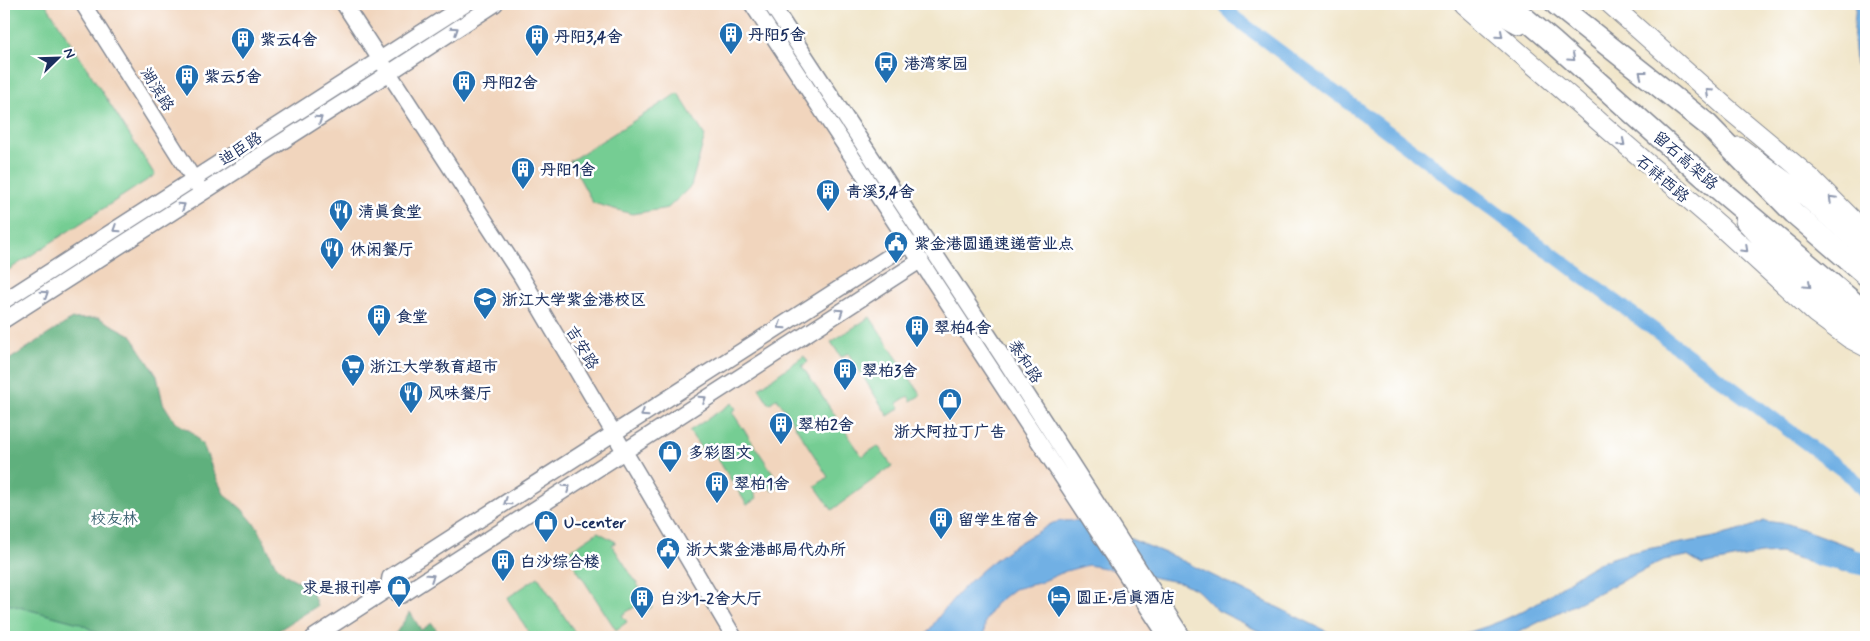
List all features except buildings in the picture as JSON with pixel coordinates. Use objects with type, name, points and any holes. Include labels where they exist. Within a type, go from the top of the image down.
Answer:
[{"type":"highway","points":[[1484,4],[1554,42]]},
{"type":"highway","name":"留石高架路","points":[[1508,4],[1554,42],[1702,174],[1866,313]]},
{"type":"highway","points":[[1558,4],[1578,23],[1708,126],[1794,213],[1863,263]]},
{"type":"main road","name":"石祥西路","points":[[1463,4],[1720,226],[1815,313],[1849,338],[1866,347]]},
{"type":"main road","points":[[1610,4],[1727,108],[1811,178],[1866,233]]},
{"type":"main road","name":"石祥西路","points":[[1702,174],[1786,266],[1866,337]]},
{"type":"street","name":"湖滨路","points":[[83,4],[202,193]]},
{"type":"street","name":"吉安路","points":[[344,4],[521,276],[734,637]]},
{"type":"street","name":"迪臣路","points":[[4,301],[466,4]]},
{"type":"street","name":"迪臣路","points":[[4,320],[495,4]]},
{"type":"street","name":"泰和路","points":[[752,4],[1167,637]]},
{"type":"street","name":"泰和路","points":[[771,4],[1153,588],[1183,637]]},
{"type":"street","points":[[314,637],[388,589],[390,576],[910,243]]},
{"type":"street","points":[[388,589],[402,595],[921,260]]},
{"type":"shaded area","name":"浙江大学紫金港校区","points":[[4,4],[761,4],[1172,637],[4,637]]},
{"type":"green space","points":[[4,4],[46,4],[155,175],[4,273]]},
{"type":"green space","points":[[678,93],[705,136],[691,186],[668,208],[632,214],[593,203],[570,161]]},
{"type":"green space","points":[[870,317],[921,395],[911,401],[908,396],[897,403],[900,408],[888,416],[848,353],[841,357],[831,342]]},
{"type":"green space","name":"校友林","points":[[99,318],[131,335],[157,376],[163,403],[175,422],[192,432],[204,447],[224,494],[242,509],[258,528],[275,564],[286,575],[311,588],[317,606],[268,637],[105,637],[79,623],[4,603],[4,363],[72,319]]},
{"type":"green space","points":[[804,356],[808,362],[802,366],[862,456],[878,446],[892,466],[832,510],[815,486],[828,477],[777,398],[769,404],[759,388]]},
{"type":"green space","points":[[732,403],[736,409],[732,412],[781,485],[772,491],[768,485],[754,493],[757,498],[747,505],[708,444],[701,448],[689,431]]},
{"type":"green space","points":[[598,532],[616,542],[612,545],[652,607],[641,614],[636,606],[622,615],[627,622],[616,630],[566,553]]},
{"type":"green space","points":[[538,577],[578,637],[532,637],[507,598]]},
{"type":"green space","points":[[4,603],[79,623],[105,637],[4,637]]},
{"type":"green space","points":[[410,612],[421,630],[432,623],[441,637],[390,637],[396,633]]},
{"type":"water","points":[[1856,4],[1866,4],[1866,89],[1855,58]]},
{"type":"water","points":[[1084,520],[1175,557],[1338,637],[1270,637],[1217,610],[1198,591],[1183,583],[1088,565],[1066,571],[1039,583],[1014,589],[995,604],[985,622],[984,637],[925,637],[935,621],[960,592],[988,565],[1004,553],[1053,523]]},
{"type":"water","points":[[1764,521],[1788,524],[1854,548],[1845,572],[1780,553],[1760,554],[1702,565],[1687,556],[1664,560],[1509,637],[1448,637],[1488,626],[1513,616],[1604,561],[1644,550],[1725,535]]},
{"type":"waterway","points":[[1224,4],[1235,18],[1853,478],[1866,493]]},
{"type":"waterway","points":[[1818,554],[1866,564]]},
{"type":"place","name":"丹阳5舍","points":[[731,55]]},
{"type":"place","name":"丹阳3,4舍","points":[[537,57]]},
{"type":"place","name":"紫云4舍","points":[[243,60]]},
{"type":"place","name":"港湾家园","points":[[886,84]]},
{"type":"place","name":"紫云5舍","points":[[187,97]]},
{"type":"place","name":"丹阳2舍","points":[[464,103]]},
{"type":"place","name":"丹阳1舍","points":[[523,190]]},
{"type":"place","name":"青溪3,4舍","points":[[828,212]]},
{"type":"place","name":"清真食堂","points":[[341,232]]},
{"type":"place","name":"紫金港圆通速递营业点","points":[[896,264]]},
{"type":"place","name":"休闲餐厅","points":[[332,270]]},
{"type":"place","name":"浙江大学紫金港校区","points":[[485,320]]},
{"type":"place","name":"食堂","points":[[379,337]]},
{"type":"place","name":"翠柏4舍","points":[[917,348]]},
{"type":"place","name":"浙江大学教育超市","points":[[353,387]]},
{"type":"place","name":"翠柏3舍","points":[[845,391]]},
{"type":"place","name":"风味餐厅","points":[[411,414]]},
{"type":"place","name":"浙大阿拉丁广告","points":[[950,421]]},
{"type":"place","name":"翠柏2舍","points":[[781,445]]},
{"type":"place","name":"多彩图文","points":[[670,473]]},
{"type":"place","name":"翠柏1舍","points":[[717,504]]},
{"type":"place","name":"留学生宿舍","points":[[941,540]]},
{"type":"place","name":"U-center","points":[[546,543]]},
{"type":"place","name":"浙大紫金港邮局代办所","points":[[668,570]]},
{"type":"place","name":"白沙综合楼","points":[[503,582]]},
{"type":"place","name":"求是报刊亭","points":[[399,608]]},
{"type":"place","name":"圆正·启真酒店","points":[[1059,618]]},
{"type":"place","name":"白沙1-2舍大厅","points":[[642,619]]}]
